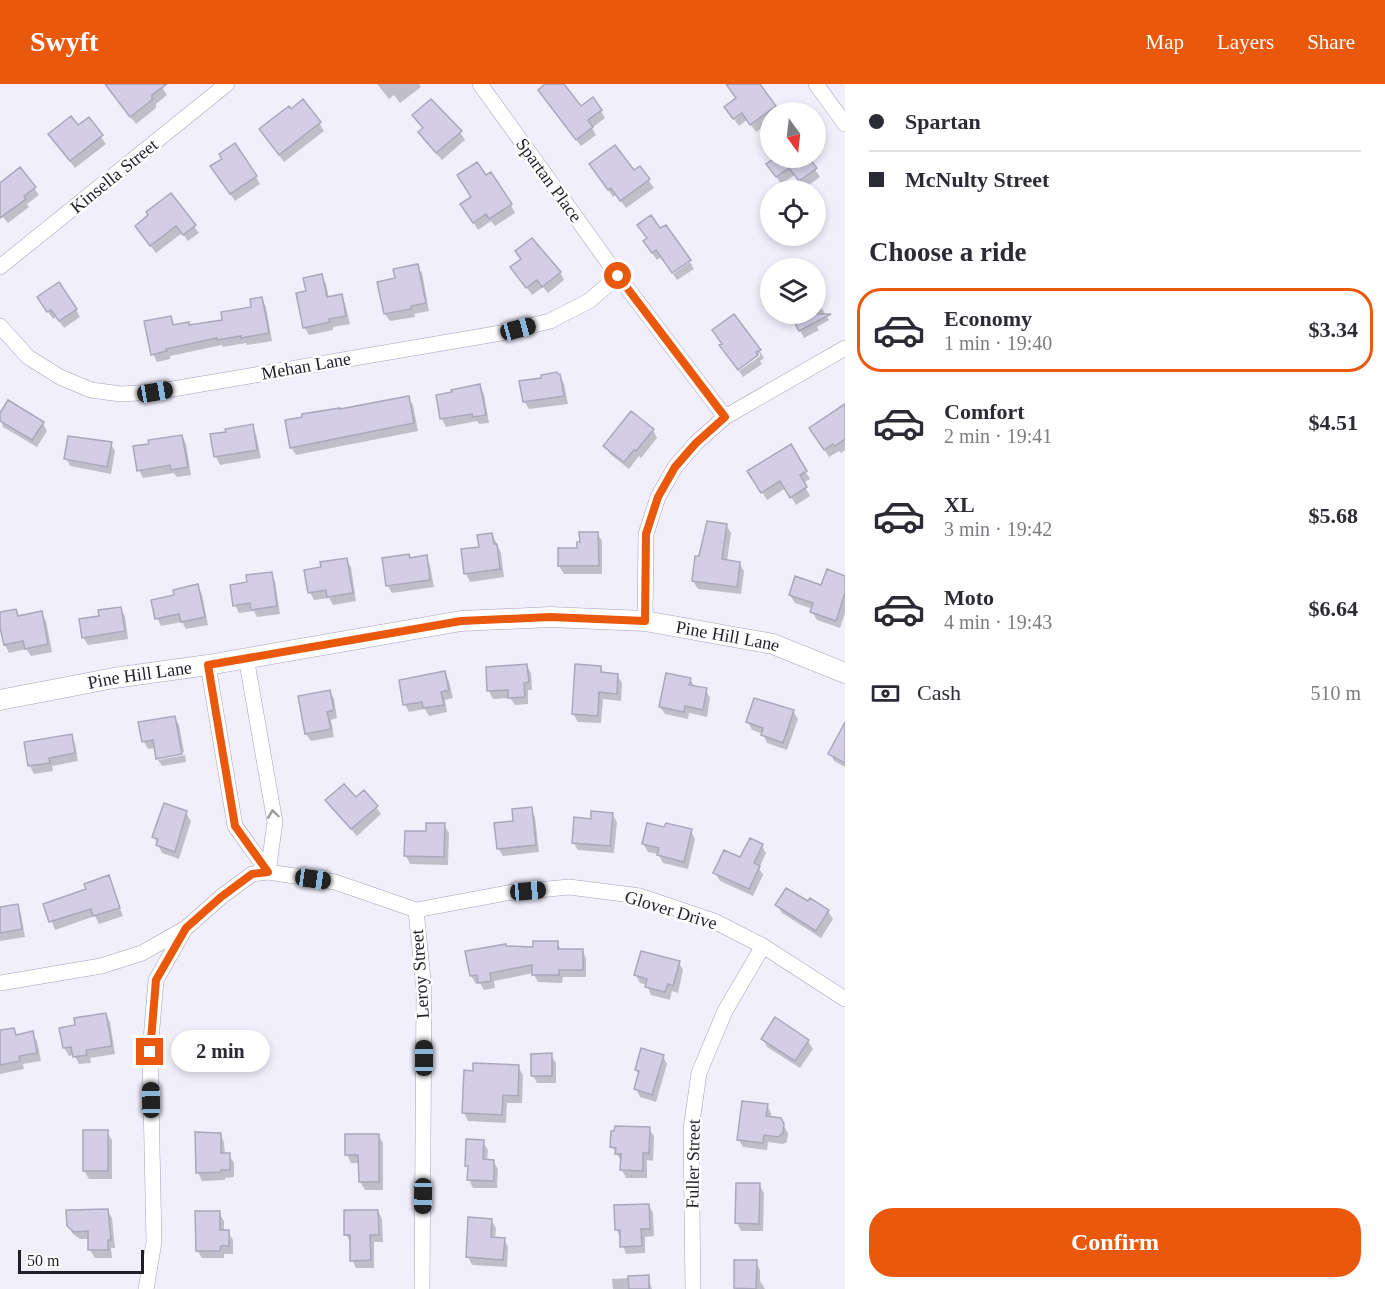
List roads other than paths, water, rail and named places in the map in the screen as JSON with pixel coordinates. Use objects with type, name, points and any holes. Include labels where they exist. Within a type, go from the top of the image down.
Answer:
[{"type":"street","name":"Kinsella Street","points":[[0,267],[227,84]]},
{"type":"street","name":"Spartan Place","points":[[480,84],[618,276],[725,417]]},
{"type":"street","points":[[816,84],[845,124]]},
{"type":"street","name":"Mehan Lane","points":[[0,326],[28,357],[60,377],[91,390],[121,394],[155,392],[501,333],[550,321],[589,301],[618,276]]},
{"type":"street","points":[[645,621],[646,534],[658,497],[675,467],[696,443],[725,417],[845,348]]},
{"type":"street","name":"Pine Hill Lane","points":[[0,700],[114,678],[208,665],[461,621],[550,617],[645,621],[773,644],[845,673]]},
{"type":"street","points":[[246,657],[275,822],[268,872]]},
{"type":"street","points":[[208,665],[235,826],[268,872]]},
{"type":"street","points":[[0,983],[101,966],[142,953],[186,928],[221,897],[252,874],[268,872]]},
{"type":"street","name":"Glover Drive","points":[[268,872],[335,882],[416,910],[507,893],[569,887],[640,896],[714,921],[763,946],[845,999]]},
{"type":"street","name":"Leroy Street","points":[[416,910],[424,988],[422,1289]]},
{"type":"street","points":[[146,1289],[154,1242],[150,1052],[156,980],[186,928]]},
{"type":"street","name":"Fuller Street","points":[[693,1289],[691,1129],[699,1072],[725,1011],[763,946]]}]
